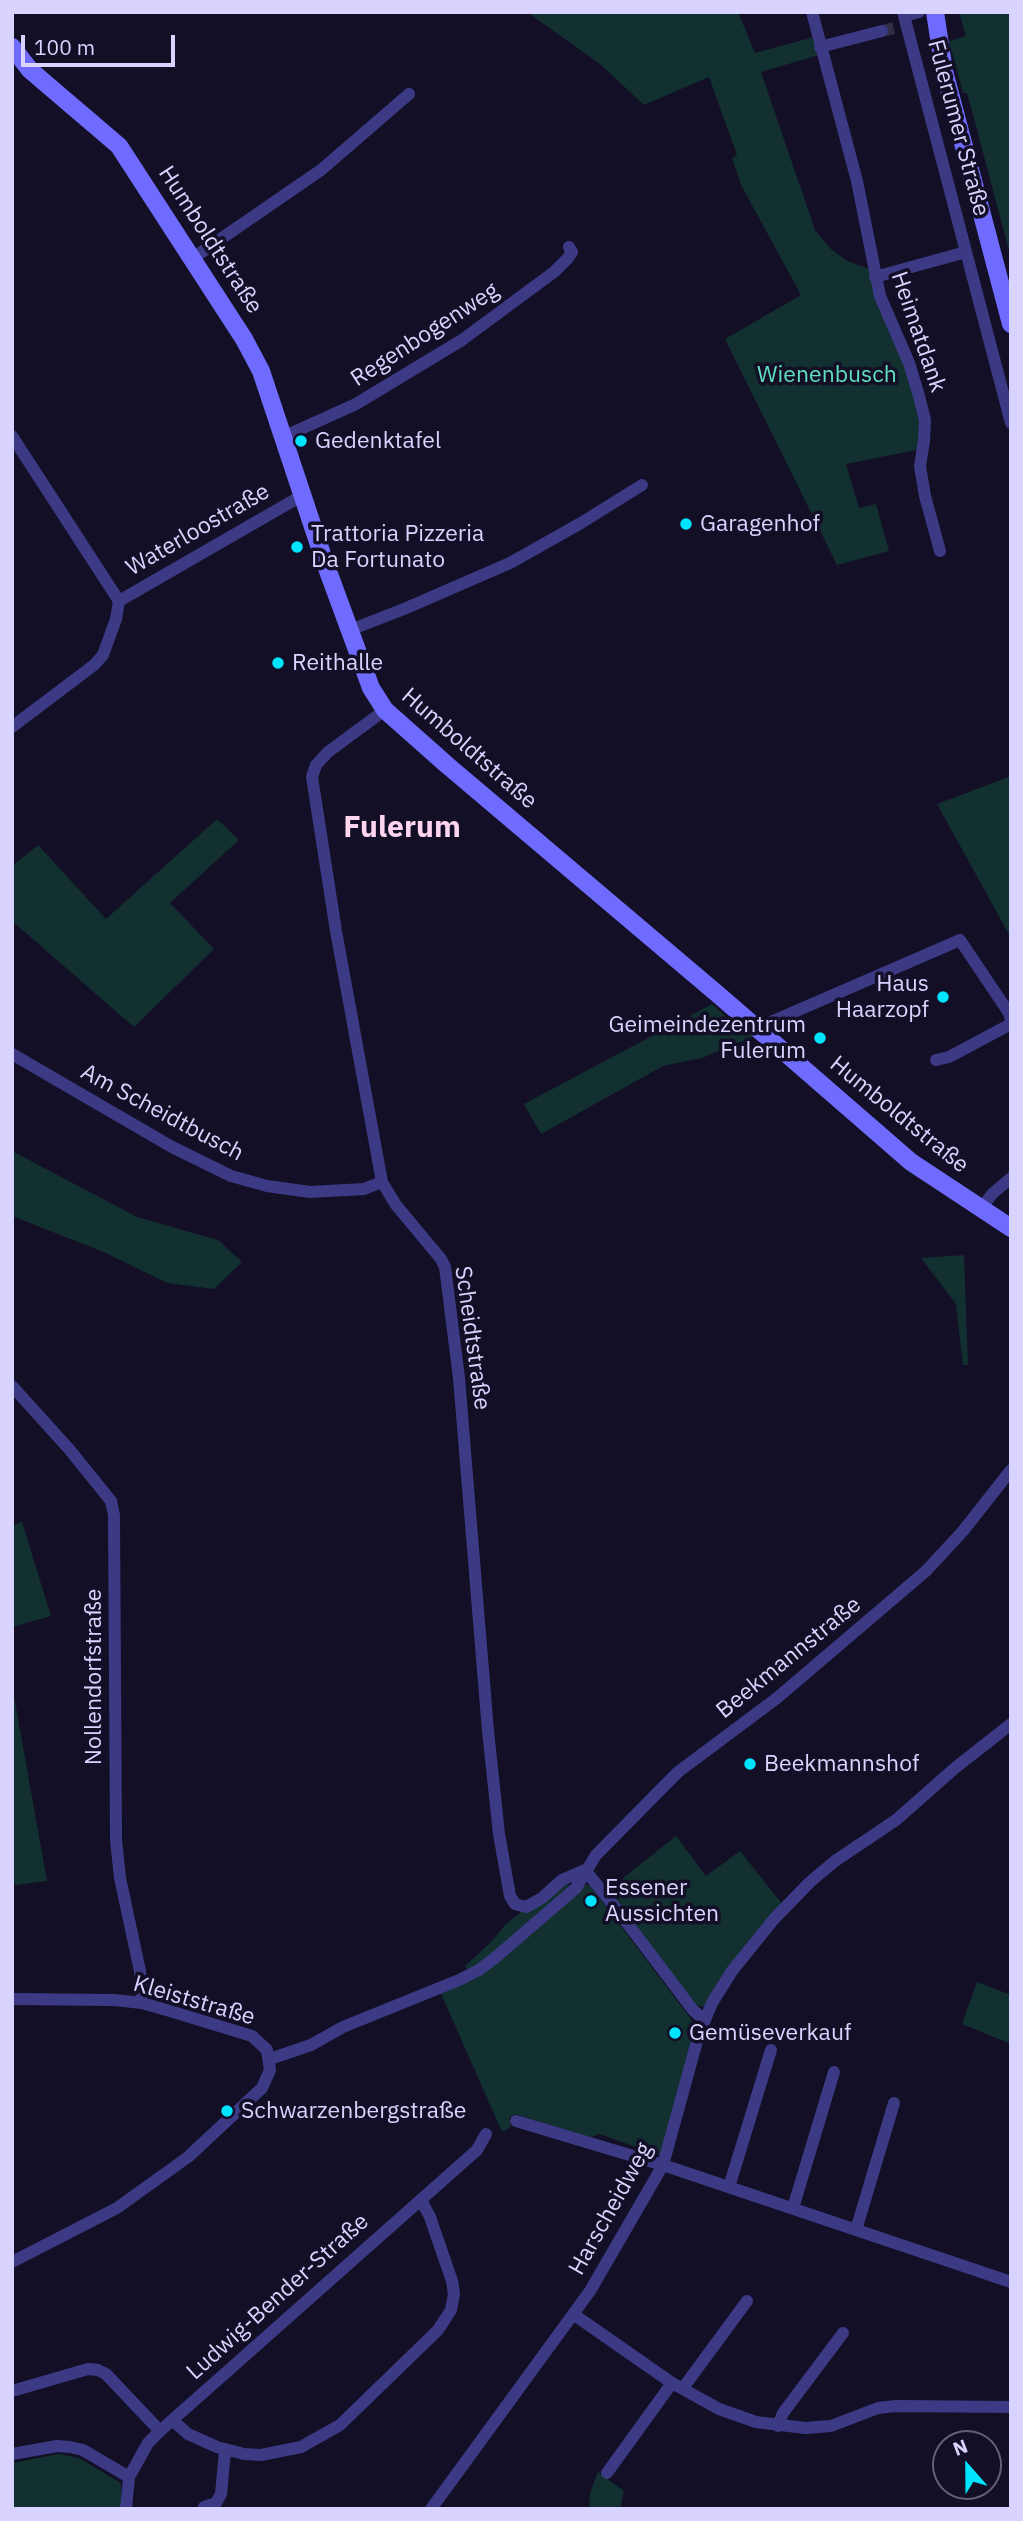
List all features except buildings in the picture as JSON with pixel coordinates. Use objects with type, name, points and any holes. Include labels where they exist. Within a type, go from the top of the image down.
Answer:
[{"type":"street","name":"Heimatdank","points":[[812,12],[857,181],[880,296],[909,363],[925,420],[920,466],[940,551]]},
{"type":"street","name":"Fulerumer Straße","points":[[919,12],[903,20],[1011,424]]},
{"type":"street","name":"Fulerumer Straße","points":[[925,12],[935,12],[944,71],[1011,324]]},
{"type":"street","points":[[820,47],[882,31]]},
{"type":"street","name":"Humboldtstraße","points":[[12,47],[30,70],[118,146],[244,338],[260,368],[371,688],[386,710],[446,765],[911,1162],[1011,1228]]},
{"type":"street","points":[[192,258],[321,170],[409,94]]},
{"type":"street","name":"Regenbogenweg","points":[[283,437],[356,404],[463,340],[554,272],[572,252],[569,247]]},
{"type":"street","name":"Fulerumer Straße","points":[[875,277],[966,252]]},
{"type":"street","points":[[12,436],[16,450],[119,601]]},
{"type":"street","points":[[350,630],[510,563],[570,530],[642,485]]},
{"type":"street","name":"Waterloostraße","points":[[12,727],[94,665],[103,655],[116,619],[119,601],[303,495]]},
{"type":"street","name":"Scheidtstraße","points":[[386,710],[328,752],[316,765],[312,776],[338,943],[382,1182],[396,1205],[445,1267],[459,1378],[488,1731],[499,1834],[510,1896],[515,1904],[526,1907],[542,1898],[562,1880],[585,1870]]},
{"type":"street","points":[[757,1028],[960,940],[1009,1013],[1009,1028],[993,1032],[949,1057],[936,1060]]},
{"type":"street","name":"Am Scheidtbusch","points":[[12,1054],[181,1152],[231,1176],[267,1186],[310,1192],[364,1189],[382,1182]]},
{"type":"street","points":[[981,1209],[992,1194],[1011,1178]]},
{"type":"street","name":"Nollendorfstraße","points":[[12,1386],[111,1501],[114,1515],[116,1840],[120,1878],[140,1971],[142,2003]]},
{"type":"street","name":"Beekmannstraße","points":[[453,1982],[479,1970],[576,1888],[596,1855],[678,1772],[777,1698],[926,1571],[963,1531],[1011,1470]]},
{"type":"street","name":"Harscheidweg","points":[[432,2509],[590,2291],[663,2165],[704,2020],[732,1971],[800,1891],[835,1861],[896,1820],[955,1768],[1011,1724]]},
{"type":"street","points":[[585,1870],[693,2010],[704,2020]]},
{"type":"street","name":"Kleiststraße","points":[[270,2059],[311,2045],[344,2027],[453,1982]]},
{"type":"street","name":"Kleiststraße","points":[[12,1999],[75,1998],[142,2003],[252,2036],[267,2050],[270,2059],[268,2080],[188,2157],[117,2208],[13,2259]]},
{"type":"street","points":[[729,2187],[771,2050]]},
{"type":"street","points":[[793,2208],[834,2072]]},
{"type":"street","points":[[856,2230],[894,2103]]},
{"type":"street","points":[[516,2121],[663,2165],[1011,2282]]},
{"type":"street","name":"Ludwig-Bender-Straße","points":[[126,2509],[129,2477],[148,2443],[477,2150],[486,2134]]},
{"type":"street","points":[[172,2420],[188,2434],[225,2451],[261,2455],[301,2447],[332,2432],[446,2321],[451,2309],[454,2294],[452,2281],[430,2217],[421,2200]]},
{"type":"street","points":[[607,2473],[747,2301]]},
{"type":"street","points":[[573,2314],[678,2386],[719,2409],[756,2422],[805,2428],[831,2426],[878,2408],[896,2406],[1011,2407]]},
{"type":"street","points":[[778,2426],[783,2413],[843,2333]]},
{"type":"street","points":[[12,2391],[88,2369],[98,2370],[106,2374],[160,2431]]},
{"type":"street","points":[[12,2454],[58,2446],[70,2447],[83,2450],[129,2477]]},
{"type":"street","points":[[204,2507],[216,2503],[221,2494],[225,2451]]},
{"type":"green space","name":"Wienenbusch","points":[[527,12],[738,12],[755,53],[814,37],[819,55],[761,72],[815,230],[831,249],[847,261],[870,269],[912,380],[922,421],[921,449],[846,464],[859,508],[876,504],[889,551],[837,565],[725,339],[801,295],[741,185],[732,158],[737,155],[709,77],[644,105],[600,64]]},
{"type":"green space","points":[[959,12],[1011,12],[1011,258],[967,93],[963,93],[949,41],[966,36]]},
{"type":"green space","points":[[1011,776],[1011,938],[937,804]]},
{"type":"green space","points":[[217,819],[239,840],[170,903],[214,949],[134,1027],[12,921],[12,866],[38,845],[106,919]]},
{"type":"green space","points":[[712,1004],[737,1026],[741,1024],[755,1036],[702,1058],[663,1066],[541,1134],[524,1104]]},
{"type":"green space","points":[[12,1151],[137,1217],[218,1240],[242,1262],[214,1289],[167,1283],[106,1253],[12,1216]]},
{"type":"green space","points":[[964,1255],[968,1365],[963,1365],[956,1304],[921,1258]]},
{"type":"green space","points":[[22,1522],[51,1616],[12,1627],[12,1526]]},
{"type":"green space","points":[[12,1685],[47,1881],[15,1885],[12,1874]]},
{"type":"green space","points":[[676,1836],[706,1876],[740,1851],[783,1905],[704,2007],[695,2005],[608,1890]]},
{"type":"green space","points":[[568,1882],[569,1890],[470,1973],[465,1966],[506,1924]]},
{"type":"green space","points":[[590,1885],[694,2023],[694,2032],[662,2156],[599,2134],[590,2138],[516,2114],[509,2118],[511,2127],[502,2132],[439,1989],[462,1980],[577,1889]]},
{"type":"green space","points":[[977,1982],[1011,1995],[1011,2044],[962,2024]]},
{"type":"green space","points":[[59,2454],[79,2458],[121,2483],[121,2509],[12,2509],[12,2463]]},
{"type":"green space","points":[[598,2472],[624,2491],[620,2509],[589,2509],[590,2493]]},
{"type":"tunnel","points":[[882,31],[898,27]]},
{"type":"place","name":"Gedenktafel","points":[[301,441]]},
{"type":"place","name":"Garagenhof","points":[[686,524]]},
{"type":"place","name":"Trattoria Pizzeria Da Fortunato","points":[[297,547]]},
{"type":"place","name":"Reithalle","points":[[278,663]]},
{"type":"place","name":"Haus Haarzopf","points":[[943,997]]},
{"type":"place","name":"Geimeindezentrum Fulerum","points":[[820,1038]]},
{"type":"place","name":"Beekmannshof","points":[[750,1764]]},
{"type":"place","name":"Essener Aussichten","points":[[591,1901]]},
{"type":"place","name":"Gemüseverkauf","points":[[675,2033]]},
{"type":"place","name":"Schwarzenbergstraße","points":[[227,2111]]},
{"type":"district","name":"Fulerum","points":[[402,828]]}]
